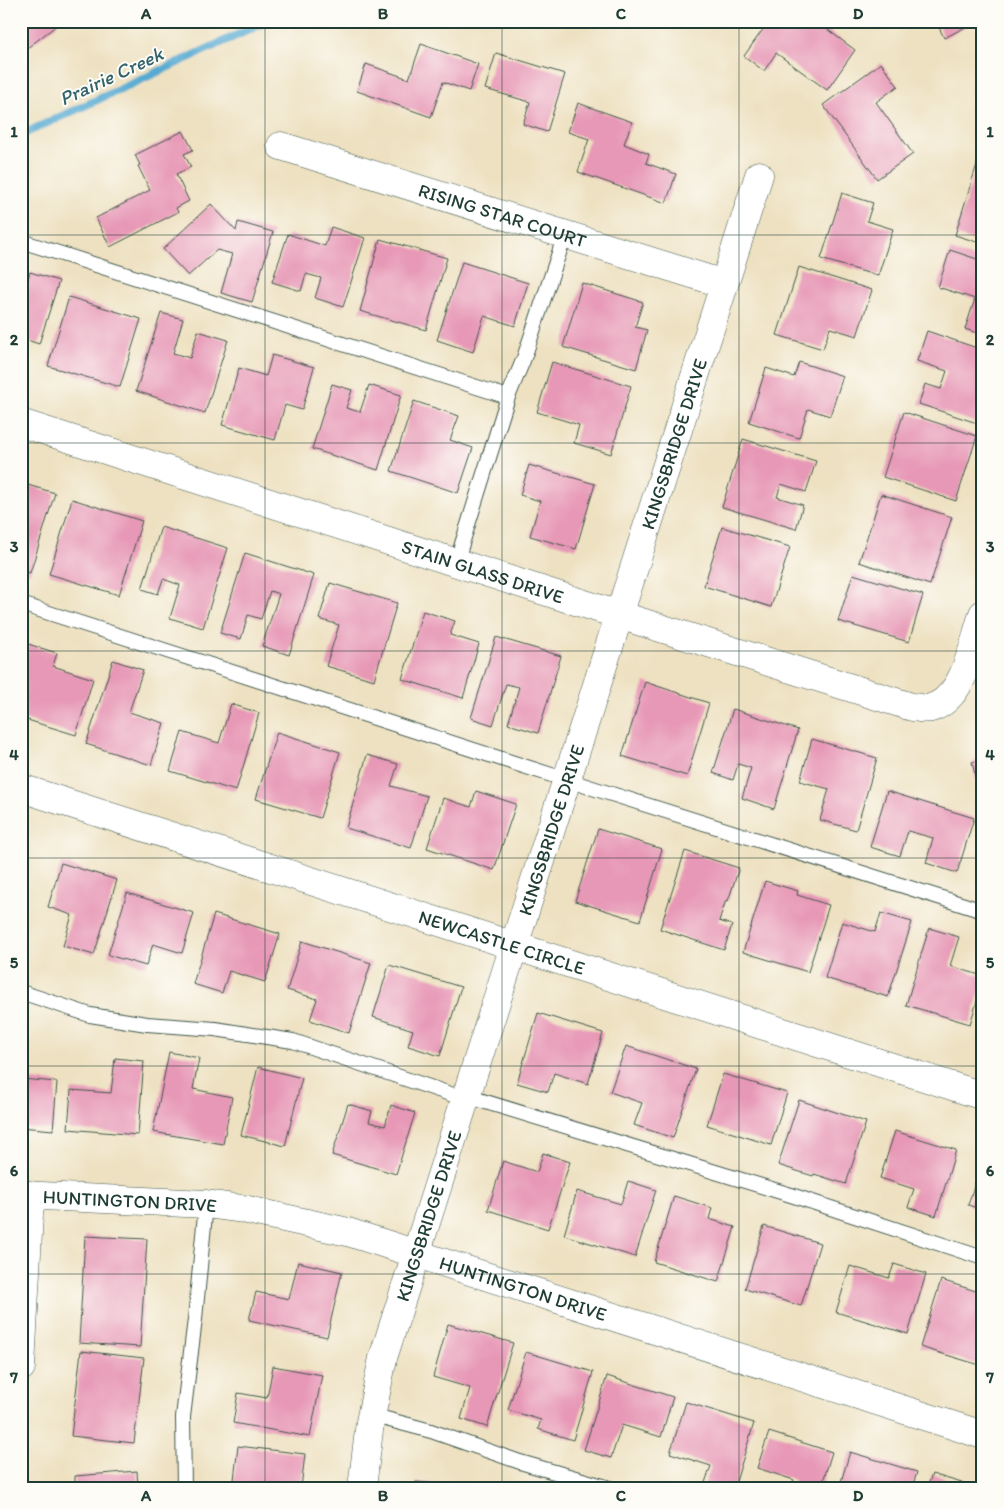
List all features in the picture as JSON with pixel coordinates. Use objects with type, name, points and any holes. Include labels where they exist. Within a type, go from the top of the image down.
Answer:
[{"type":"street","name":"RISING STAR COURT","points":[[280,146],[724,284]]},
{"type":"street","name":"KINGSBRIDGE DRIVE","points":[[362,1488],[371,1415],[383,1358],[759,175]]},
{"type":"street","name":"STAIN GLASS DRIVE","points":[[21,423],[912,707],[929,709],[944,702],[955,690],[964,671],[983,614]]},
{"type":"street","name":"NEWCASTLE CIRCLE","points":[[21,788],[983,1096]]},
{"type":"street","name":"HUNTINGTON DRIVE","points":[[26,1195],[206,1204],[290,1218],[348,1232],[983,1435]]},
{"type":"street","points":[[21,1367],[26,1195]]},
{"type":"lane","points":[[456,563],[508,397],[524,358],[565,234]]},
{"type":"lane","points":[[21,241],[508,397]]},
{"type":"lane","points":[[21,604],[567,780],[983,911]]},
{"type":"lane","points":[[21,992],[90,1015],[147,1024],[215,1029],[293,1041],[465,1097],[762,1186],[983,1258]]},
{"type":"lane","points":[[184,1488],[183,1417],[206,1204]]},
{"type":"lane","points":[[371,1415],[431,1431],[520,1462],[610,1488]]},
{"type":"building","points":[[21,21],[54,21],[57,25],[21,53]]},
{"type":"building","points":[[769,21],[816,21],[855,50],[827,90],[776,53],[764,71],[744,56]]},
{"type":"building","points":[[936,21],[968,21],[970,25],[944,38]]},
{"type":"building","points":[[421,44],[478,64],[469,91],[443,82],[431,117],[357,91],[366,64],[409,79]]},
{"type":"building","points":[[496,53],[565,74],[547,132],[523,124],[530,102],[485,89]]},
{"type":"building","points":[[881,63],[898,86],[876,102],[913,154],[877,179],[823,105]]},
{"type":"building","points":[[578,103],[632,122],[624,144],[649,154],[646,163],[676,174],[666,203],[578,172],[589,139],[568,132]]},
{"type":"building","points":[[183,131],[193,150],[184,154],[191,167],[176,174],[189,201],[176,208],[178,212],[110,247],[96,218],[150,190],[138,166],[140,165],[135,155]]},
{"type":"building","points":[[983,145],[983,244],[955,235]]},
{"type":"building","points":[[842,193],[873,203],[867,221],[893,229],[878,276],[821,259]]},
{"type":"building","points":[[211,204],[236,231],[238,222],[273,232],[252,302],[221,293],[232,254],[217,250],[188,276],[163,249]]},
{"type":"building","points":[[331,227],[365,238],[343,307],[315,298],[321,278],[306,274],[301,291],[272,282],[288,234],[325,246]]},
{"type":"building","points":[[380,239],[447,258],[426,330],[360,311]]},
{"type":"building","points":[[950,250],[983,261],[983,335],[965,329],[975,299],[938,287]]},
{"type":"building","points":[[462,262],[528,283],[515,326],[484,316],[473,352],[437,340]]},
{"type":"building","points":[[799,267],[872,290],[857,336],[830,328],[823,349],[777,335]]},
{"type":"building","points":[[30,272],[59,281],[39,344],[21,338],[21,301]]},
{"type":"building","points":[[582,283],[643,302],[635,327],[647,330],[636,369],[563,347]]},
{"type":"building","points":[[69,297],[141,319],[120,387],[48,366]]},
{"type":"building","points":[[161,313],[183,319],[173,353],[190,358],[198,331],[228,340],[205,413],[136,391]]},
{"type":"building","points":[[927,331],[983,350],[983,415],[980,424],[919,404],[925,384],[941,389],[947,371],[917,361]]},
{"type":"building","points":[[272,355],[314,367],[302,410],[285,405],[275,440],[222,425],[239,368],[266,376]]},
{"type":"building","points":[[552,362],[631,386],[611,454],[574,443],[579,425],[537,412]]},
{"type":"building","points":[[799,362],[843,376],[830,416],[808,409],[799,438],[749,422],[766,368],[794,377]]},
{"type":"building","points":[[332,384],[352,390],[346,408],[360,412],[369,385],[401,395],[378,470],[312,449]]},
{"type":"building","points":[[414,401],[459,416],[450,440],[473,448],[458,493],[391,471]]},
{"type":"building","points":[[904,412],[977,436],[956,501],[883,477]]},
{"type":"building","points":[[743,439],[816,461],[806,492],[781,484],[777,497],[803,505],[796,529],[722,507]]},
{"type":"building","points":[[529,465],[595,484],[576,549],[530,536],[540,501],[520,495]]},
{"type":"building","points":[[21,483],[55,493],[30,573],[21,570]]},
{"type":"building","points":[[881,494],[952,517],[930,585],[859,562]]},
{"type":"building","points":[[72,499],[142,521],[119,595],[49,574]]},
{"type":"building","points":[[161,527],[228,548],[203,628],[170,618],[180,585],[163,579],[158,594],[142,589]]},
{"type":"building","points":[[722,527],[790,547],[771,607],[704,586]]},
{"type":"building","points":[[245,553],[314,575],[289,655],[262,646],[279,594],[270,591],[261,619],[248,615],[241,639],[220,633]]},
{"type":"building","points":[[853,574],[923,595],[909,642],[838,621]]},
{"type":"building","points":[[330,583],[397,603],[374,680],[326,666],[339,625],[319,619]]},
{"type":"building","points":[[423,611],[455,621],[450,635],[479,644],[463,698],[402,679]]},
{"type":"building","points":[[496,637],[561,656],[538,733],[508,724],[519,687],[506,684],[493,725],[471,718]]},
{"type":"building","points":[[28,644],[57,653],[53,666],[93,679],[76,735],[21,718],[21,665]]},
{"type":"building","points":[[113,660],[143,670],[129,712],[164,723],[151,765],[86,744]]},
{"type":"building","points":[[645,682],[709,703],[687,776],[622,756]]},
{"type":"building","points":[[231,704],[259,713],[236,791],[170,771],[182,732],[219,743]]},
{"type":"building","points":[[733,709],[798,730],[774,809],[742,798],[751,768],[738,764],[733,780],[713,773]]},
{"type":"building","points":[[277,732],[340,752],[320,818],[256,799]]},
{"type":"building","points":[[812,739],[877,758],[856,830],[820,820],[829,789],[800,781]]},
{"type":"building","points":[[367,755],[398,764],[391,786],[427,796],[411,848],[346,828]]},
{"type":"building","points":[[983,760],[983,785],[977,783],[972,762]]},
{"type":"building","points":[[476,791],[516,804],[494,870],[427,848],[443,798],[471,807]]},
{"type":"building","points":[[887,791],[974,818],[957,873],[926,863],[933,838],[908,831],[900,856],[870,847]]},
{"type":"building","points":[[598,829],[662,849],[640,921],[575,901]]},
{"type":"building","points":[[685,851],[739,868],[719,921],[732,925],[724,950],[660,929]]},
{"type":"building","points":[[61,863],[117,880],[94,955],[63,946],[72,915],[48,907]]},
{"type":"building","points":[[765,881],[798,891],[797,895],[829,905],[808,972],[743,952]]},
{"type":"building","points":[[127,893],[194,913],[182,953],[153,944],[146,966],[108,955]]},
{"type":"building","points":[[881,913],[912,922],[888,997],[825,978],[842,922],[875,932]]},
{"type":"building","points":[[214,914],[280,934],[265,982],[229,971],[222,993],[193,984]]},
{"type":"building","points":[[929,928],[959,937],[950,966],[983,976],[983,982],[970,1024],[906,1005]]},
{"type":"building","points":[[302,941],[371,963],[349,1033],[310,1020],[317,999],[287,990]]},
{"type":"building","points":[[389,965],[461,987],[440,1056],[408,1046],[413,1030],[373,1017]]},
{"type":"building","points":[[538,1013],[603,1033],[588,1084],[554,1073],[548,1092],[517,1083]]},
{"type":"building","points":[[626,1046],[696,1069],[673,1138],[634,1125],[642,1103],[610,1092]]},
{"type":"building","points":[[169,1052],[199,1058],[193,1089],[232,1097],[223,1144],[153,1132]]},
{"type":"building","points":[[115,1058],[144,1061],[138,1135],[68,1129],[71,1090],[111,1093]]},
{"type":"building","points":[[258,1067],[302,1078],[285,1146],[241,1135]]},
{"type":"building","points":[[723,1074],[787,1093],[771,1145],[707,1125]]},
{"type":"building","points":[[21,1079],[57,1082],[53,1130],[21,1127]]},
{"type":"building","points":[[799,1100],[866,1122],[846,1184],[778,1165]]},
{"type":"building","points":[[348,1104],[372,1111],[369,1122],[385,1126],[391,1105],[415,1113],[396,1174],[332,1155]]},
{"type":"building","points":[[895,1131],[956,1150],[936,1216],[908,1207],[914,1189],[880,1178]]},
{"type":"building","points":[[543,1153],[570,1162],[548,1229],[488,1210],[503,1161],[537,1172]]},
{"type":"building","points":[[983,1158],[983,1210],[968,1205]]},
{"type":"building","points":[[628,1181],[656,1190],[635,1257],[564,1235],[577,1191],[621,1204]]},
{"type":"building","points":[[674,1196],[712,1208],[709,1219],[735,1227],[718,1282],[654,1262]]},
{"type":"building","points":[[764,1226],[820,1243],[801,1306],[745,1289]]},
{"type":"building","points":[[85,1236],[147,1239],[140,1347],[79,1343]]},
{"type":"building","points":[[298,1262],[342,1272],[327,1337],[249,1320],[256,1292],[289,1299]]},
{"type":"building","points":[[894,1264],[926,1274],[908,1334],[836,1312],[850,1266],[889,1278]]},
{"type":"building","points":[[941,1280],[982,1293],[978,1308],[983,1309],[983,1366],[920,1347]]},
{"type":"building","points":[[448,1324],[513,1343],[487,1427],[461,1419],[470,1388],[433,1377]]},
{"type":"building","points":[[81,1351],[144,1358],[134,1443],[71,1436]]},
{"type":"building","points":[[526,1352],[593,1372],[573,1440],[538,1429],[541,1420],[508,1410]]},
{"type":"building","points":[[273,1366],[322,1375],[310,1437],[233,1423],[238,1393],[267,1398]]},
{"type":"building","points":[[607,1376],[673,1397],[661,1437],[622,1425],[611,1458],[584,1450]]},
{"type":"building","points":[[686,1402],[754,1423],[734,1488],[703,1488],[711,1466],[670,1453]]},
{"type":"building","points":[[769,1432],[832,1452],[821,1488],[791,1488],[794,1480],[757,1468]]},
{"type":"building","points":[[238,1446],[305,1454],[301,1488],[233,1488]]},
{"type":"building","points":[[850,1452],[917,1472],[912,1488],[839,1488]]},
{"type":"building","points":[[137,1471],[138,1488],[75,1488],[75,1476]]},
{"type":"building","points":[[932,1474],[975,1487],[975,1488],[927,1488]]},
{"type":"building","points":[[416,1482],[446,1485],[446,1488],[416,1488]]},
{"type":"waterway","name":"Prairie Creek","points":[[21,135],[268,21]]}]
